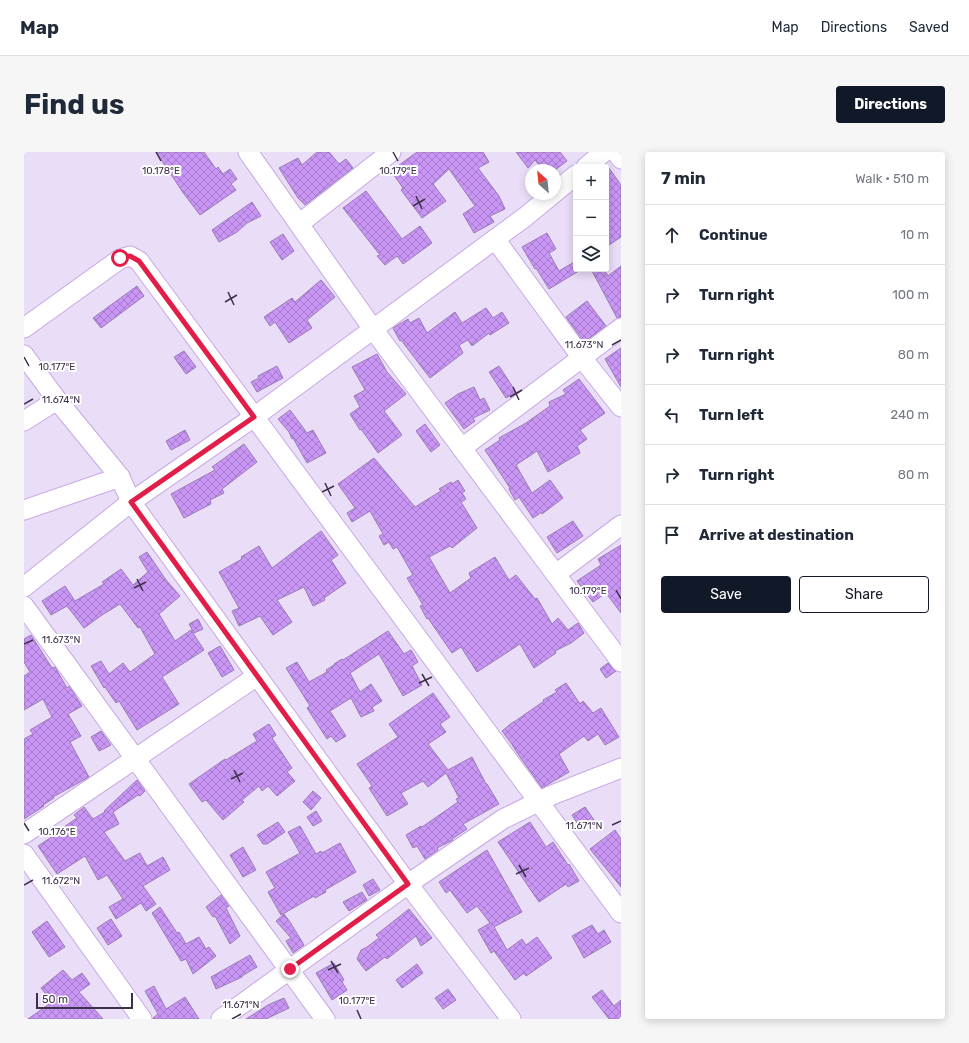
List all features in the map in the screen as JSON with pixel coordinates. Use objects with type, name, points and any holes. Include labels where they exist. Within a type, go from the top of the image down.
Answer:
[{"type":"street","points":[[248,152],[373,329],[621,661]]},
{"type":"street","points":[[299,224],[391,152]]},
{"type":"street","points":[[590,164],[604,152]]},
{"type":"street","points":[[616,152],[621,159]]},
{"type":"street","points":[[561,187],[573,177]]},
{"type":"street","points":[[24,587],[131,502],[254,417],[495,239],[545,200]]},
{"type":"street","points":[[495,239],[582,358],[621,407]]},
{"type":"street","points":[[24,328],[120,258],[130,256],[139,261],[621,913]]},
{"type":"street","points":[[462,448],[621,328]]},
{"type":"street","points":[[24,355],[57,400],[120,477],[131,502],[408,884],[511,1019]]},
{"type":"street","points":[[24,421],[57,400]]},
{"type":"street","points":[[24,510],[120,477]]},
{"type":"street","points":[[556,574],[621,525]]},
{"type":"street","points":[[24,606],[326,1019]]},
{"type":"street","points":[[24,834],[257,676]]},
{"type":"street","points":[[221,1019],[408,884],[503,819],[552,795],[621,768]]},
{"type":"street","points":[[24,854],[142,1019]]},
{"type":"building","points":[[156,152],[204,152],[216,169],[218,167],[223,174],[230,169],[237,179],[231,184],[236,190],[200,215]]},
{"type":"building","points":[[317,152],[329,152],[339,164],[346,159],[353,168],[305,205],[298,198],[279,168],[298,158],[302,165]]},
{"type":"building","points":[[417,152],[483,152],[489,162],[478,168],[499,196],[505,209],[490,216],[494,222],[474,233],[463,214],[475,206],[449,169],[433,184],[446,201],[422,218],[401,190],[403,188],[391,171]]},
{"type":"building","points":[[516,152],[560,152],[567,161],[561,166],[561,164],[538,164],[535,160],[532,164],[525,164]]},
{"type":"building","points":[[609,168],[621,185],[621,237],[609,245]]},
{"type":"building","points":[[366,191],[402,239],[420,226],[432,243],[403,264],[397,256],[385,265],[377,256],[380,255],[343,208]]},
{"type":"building","points":[[252,202],[261,216],[247,223],[237,232],[219,242],[212,230]]},
{"type":"building","points":[[547,233],[556,249],[549,253],[559,271],[573,263],[573,272],[577,272],[549,289],[522,247]]},
{"type":"building","points":[[283,234],[294,251],[282,260],[270,242]]},
{"type":"building","points":[[621,266],[621,317],[617,318],[593,272],[606,272],[608,276]]},
{"type":"building","points":[[321,280],[335,297],[307,320],[312,328],[289,343],[275,322],[270,326],[264,317],[292,298],[295,302]]},
{"type":"building","points":[[137,286],[144,296],[101,328],[93,318]]},
{"type":"building","points":[[587,301],[606,326],[584,342],[566,317]]},
{"type":"building","points":[[486,308],[493,318],[502,312],[509,323],[490,335],[489,333],[472,346],[468,340],[459,345],[463,353],[430,378],[401,340],[400,341],[393,328],[408,319],[410,323],[419,318],[427,333],[455,312],[462,323]]},
{"type":"building","points":[[621,348],[621,387],[605,359]]},
{"type":"building","points":[[184,351],[196,367],[186,374],[174,357]]},
{"type":"building","points":[[377,354],[387,372],[406,394],[384,411],[402,435],[378,453],[361,429],[360,430],[350,414],[360,407],[354,396],[365,390],[352,367]]},
{"type":"building","points":[[277,366],[283,378],[257,392],[251,382],[259,378],[258,376]]},
{"type":"building","points":[[499,366],[516,392],[506,398],[489,372]]},
{"type":"building","points":[[579,379],[605,413],[580,430],[587,439],[577,446],[580,453],[548,472],[537,451],[516,465],[532,493],[550,480],[563,498],[542,514],[542,512],[533,518],[519,497],[515,500],[509,489],[510,488],[485,450],[500,440],[499,438],[526,423],[550,406],[549,402],[566,394],[563,390]]},
{"type":"building","points":[[474,387],[480,400],[484,398],[490,410],[473,418],[475,421],[464,429],[445,403],[458,394]]},
{"type":"building","points":[[290,410],[307,433],[313,430],[326,453],[307,463],[293,438],[292,439],[289,432],[278,419]]},
{"type":"building","points":[[425,424],[440,445],[431,452],[416,431]]},
{"type":"building","points":[[185,430],[190,440],[171,450],[166,441]]},
{"type":"building","points":[[244,444],[257,462],[222,489],[224,493],[210,500],[211,504],[184,518],[171,494],[215,470],[212,467]]},
{"type":"building","points":[[374,458],[415,507],[441,491],[439,489],[451,482],[452,484],[458,480],[465,491],[462,493],[466,499],[461,502],[477,528],[452,548],[450,546],[429,557],[450,593],[471,578],[469,573],[495,557],[509,580],[516,575],[535,599],[537,598],[552,624],[558,618],[568,630],[578,623],[584,633],[571,643],[555,651],[556,653],[534,668],[520,644],[477,672],[461,647],[452,653],[428,618],[427,619],[420,606],[423,605],[407,578],[413,575],[397,547],[393,549],[389,542],[384,545],[379,536],[383,534],[370,511],[352,522],[347,513],[355,508],[338,484]]},
{"type":"building","points":[[573,521],[583,536],[557,553],[547,537]]},
{"type":"building","points":[[321,531],[338,555],[331,560],[346,583],[324,598],[325,600],[313,606],[304,587],[277,600],[292,622],[273,635],[260,616],[239,626],[232,611],[239,608],[219,572],[242,559],[241,557],[259,546],[272,568]]},
{"type":"building","points":[[621,545],[621,613],[606,593],[593,602],[577,581],[601,565],[598,559]]},
{"type":"building","points":[[147,552],[166,580],[180,596],[159,614],[175,641],[191,630],[204,650],[162,677],[179,704],[137,730],[119,701],[116,703],[105,687],[104,688],[91,666],[101,661],[109,674],[123,663],[130,672],[155,654],[140,627],[138,628],[120,604],[84,628],[67,606],[51,615],[42,601],[65,586],[75,601],[104,584],[102,582],[121,569],[133,585],[148,572],[139,557]]},
{"type":"building","points":[[198,619],[203,629],[194,633],[189,624]]},
{"type":"building","points":[[388,631],[404,654],[411,650],[418,662],[412,666],[422,685],[403,696],[379,654],[350,673],[360,692],[371,684],[382,701],[372,707],[374,711],[361,717],[351,698],[330,711],[346,736],[336,742],[331,736],[327,739],[307,708],[310,706],[286,668],[297,662],[309,682],[327,672],[326,670],[334,664],[342,659],[343,660]]},
{"type":"building","points":[[31,635],[52,668],[55,667],[67,688],[69,686],[82,706],[68,714],[81,736],[70,742],[89,777],[53,797],[54,798],[43,805],[44,806],[24,819],[24,739],[33,734],[30,730],[52,717],[43,699],[24,710],[24,676],[30,672],[24,662],[24,639]]},
{"type":"building","points":[[220,646],[234,670],[222,677],[208,653]]},
{"type":"building","points":[[608,663],[616,671],[606,678],[600,669]]},
{"type":"building","points":[[566,683],[580,704],[583,701],[593,713],[601,708],[619,737],[605,745],[598,734],[588,741],[584,736],[559,754],[569,772],[542,788],[502,731],[544,701],[543,700],[557,692],[555,690]]},
{"type":"building","points":[[433,693],[450,717],[440,724],[446,732],[428,744],[448,770],[472,757],[486,784],[499,804],[463,824],[467,829],[452,839],[453,840],[437,848],[438,850],[425,859],[417,846],[413,848],[406,835],[421,826],[422,827],[458,802],[456,799],[459,798],[446,773],[428,787],[423,781],[401,793],[408,804],[387,816],[369,788],[372,786],[357,764],[398,737],[389,724]]},
{"type":"building","points":[[269,724],[276,735],[272,738],[292,768],[287,772],[295,781],[277,796],[268,786],[262,791],[259,786],[242,800],[244,802],[223,820],[206,800],[202,802],[189,784],[225,759],[226,760],[257,741],[253,734]]},
{"type":"building","points":[[101,731],[111,745],[99,751],[91,737]]},
{"type":"building","points":[[137,780],[145,791],[140,796],[138,795],[113,812],[119,824],[104,832],[125,861],[140,853],[147,866],[163,857],[170,870],[143,886],[156,904],[146,911],[141,903],[116,919],[109,907],[123,899],[107,875],[98,880],[85,856],[57,874],[38,846],[77,818],[74,815],[84,807],[93,819],[105,812],[104,811]]},
{"type":"building","points":[[313,791],[321,798],[311,810],[303,802]]},
{"type":"building","points":[[585,807],[594,820],[581,829],[572,815]]},
{"type":"building","points":[[316,811],[322,821],[313,826],[307,817]]},
{"type":"building","points":[[278,822],[285,832],[267,844],[263,844],[257,835]]},
{"type":"building","points":[[530,822],[546,847],[553,842],[579,881],[568,887],[566,884],[539,902],[498,842]]},
{"type":"building","points":[[300,826],[316,854],[321,851],[322,853],[340,843],[356,872],[325,890],[326,892],[315,898],[314,896],[281,915],[268,892],[275,888],[266,872],[300,853],[288,832]]},
{"type":"building","points":[[615,830],[621,839],[621,887],[590,849]]},
{"type":"building","points":[[243,847],[256,870],[243,877],[230,855]]},
{"type":"building","points":[[487,850],[522,912],[494,927],[507,950],[522,939],[526,945],[537,937],[552,958],[526,976],[524,973],[515,980],[494,951],[491,953],[478,930],[490,923],[477,906],[467,913],[450,890],[446,893],[439,882]]},
{"type":"building","points":[[373,879],[380,890],[369,896],[363,885]]},
{"type":"building","points":[[362,892],[367,900],[349,911],[343,902]]},
{"type":"building","points":[[221,895],[229,906],[226,908],[240,936],[230,944],[215,916],[213,917],[206,907]]},
{"type":"building","points":[[160,907],[186,944],[199,937],[206,949],[209,947],[216,956],[193,974],[186,959],[181,961],[152,913]]},
{"type":"building","points":[[409,909],[432,938],[421,946],[416,936],[387,959],[385,957],[366,971],[357,959],[361,950],[379,938],[376,935]]},
{"type":"building","points":[[284,914],[304,945],[293,953],[286,941],[291,938],[276,921]]},
{"type":"building","points":[[111,919],[122,936],[108,945],[97,928]]},
{"type":"building","points":[[47,921],[65,947],[49,957],[32,932]]},
{"type":"building","points":[[592,925],[598,934],[604,930],[611,942],[584,958],[572,936]]},
{"type":"building","points":[[250,955],[257,967],[242,977],[216,989],[211,977]]},
{"type":"building","points":[[334,963],[344,980],[342,982],[347,990],[332,1000],[316,973]]},
{"type":"building","points":[[417,964],[423,973],[402,988],[396,980]]},
{"type":"building","points":[[63,970],[72,980],[82,973],[90,984],[79,992],[103,1019],[28,1019],[52,1002],[41,988]]},
{"type":"building","points":[[154,986],[166,1009],[185,997],[199,1019],[153,1019],[158,1014],[145,991]]},
{"type":"building","points":[[448,989],[456,1000],[443,1009],[435,998]]},
{"type":"building","points":[[602,990],[614,1006],[621,1000],[621,1019],[609,1019],[592,997]]},
{"type":"building","points":[[284,998],[289,1008],[266,1019],[246,1019],[268,1005]]},
{"type":"route","points":[[120,258],[130,256],[139,261],[254,417],[131,502],[408,884],[290,969]]}]
